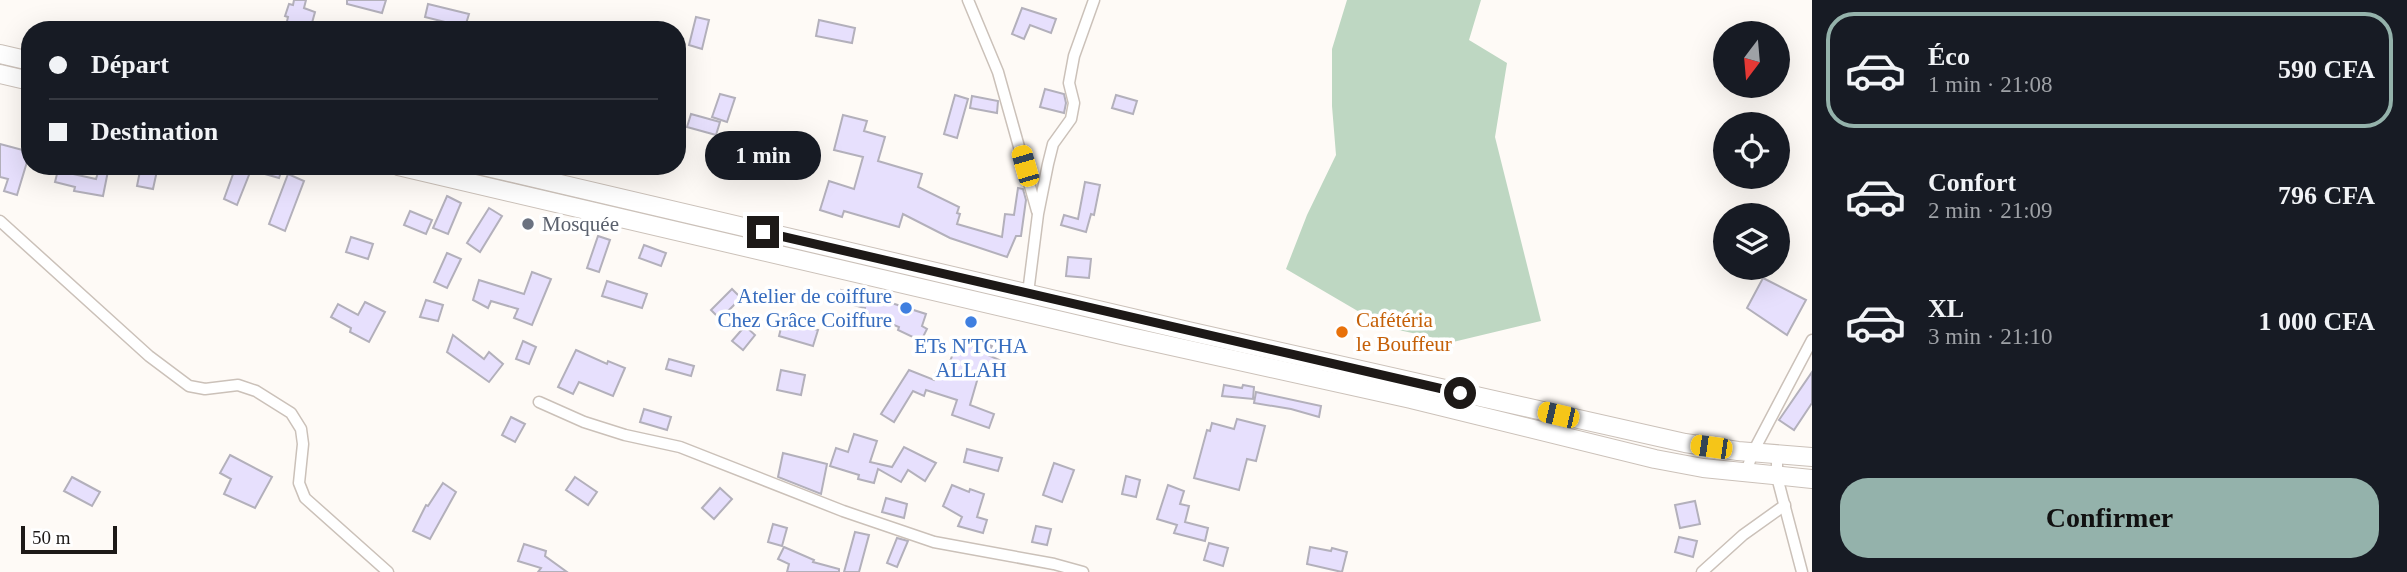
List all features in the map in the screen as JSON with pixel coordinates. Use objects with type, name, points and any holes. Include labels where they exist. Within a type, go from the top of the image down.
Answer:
[{"type":"main road","points":[[0,54],[21,59]]},
{"type":"main road","points":[[0,75],[21,79]]},
{"type":"main road","points":[[437,175],[1126,336],[1373,390],[1655,459],[1703,468],[1812,479]]},
{"type":"main road","points":[[522,175],[1685,443],[1812,457]]},
{"type":"street","points":[[968,0],[998,72],[1038,214]]},
{"type":"street","points":[[1027,293],[1038,214],[1053,144],[1071,119],[1074,103],[1069,83],[1074,56],[1094,0]]},
{"type":"street","points":[[0,221],[149,356],[188,386],[205,389],[238,385],[256,391],[291,413],[301,429],[303,444],[299,483],[305,498],[388,572]]},
{"type":"street","points":[[1746,472],[1753,452],[1812,340]]},
{"type":"street","points":[[539,402],[594,426],[680,447],[843,511],[934,542],[1054,564],[1083,572]]},
{"type":"street","points":[[1777,455],[1777,477],[1802,572]]},
{"type":"street","points":[[1702,572],[1743,535],[1786,505]]},
{"type":"green space","points":[[1347,0],[1481,0],[1469,40],[1507,63],[1495,137],[1541,321],[1453,342],[1385,327],[1286,269],[1307,215],[1336,155],[1332,106],[1332,49]]},
{"type":"building","points":[[294,0],[306,0],[304,8],[315,12],[312,21],[287,21],[288,17],[285,16],[289,4],[293,5]]},
{"type":"building","points":[[347,0],[386,0],[382,13],[347,4]]},
{"type":"building","points":[[428,4],[469,14],[467,21],[441,21],[425,17]]},
{"type":"building","points":[[1022,8],[1056,19],[1051,33],[1030,25],[1024,39],[1012,34]]},
{"type":"building","points":[[696,17],[709,20],[702,49],[689,45]]},
{"type":"building","points":[[819,20],[855,28],[852,43],[816,36]]},
{"type":"building","points":[[1045,89],[1064,94],[1064,113],[1040,107]]},
{"type":"building","points":[[720,94],[735,98],[727,122],[712,117]]},
{"type":"building","points":[[955,95],[968,99],[957,138],[944,134]]},
{"type":"building","points":[[1116,95],[1137,101],[1133,114],[1112,108]]},
{"type":"building","points":[[972,96],[998,101],[997,113],[970,108]]},
{"type":"building","points":[[691,114],[720,122],[716,135],[687,127]]},
{"type":"building","points":[[843,115],[867,121],[864,131],[885,137],[878,161],[922,174],[918,187],[959,207],[957,224],[1002,237],[1005,214],[1014,215],[1018,188],[1023,189],[1026,200],[1021,236],[1016,236],[1007,257],[950,238],[903,214],[899,227],[844,211],[842,217],[820,210],[829,181],[854,189],[863,157],[834,150]]},
{"type":"building","points":[[0,144],[21,150],[23,175],[17,195],[4,191],[8,179],[0,177]]},
{"type":"building","points":[[57,175],[78,175],[96,179],[97,175],[107,175],[103,196],[74,191],[75,187],[55,182]]},
{"type":"building","points":[[139,175],[156,175],[153,189],[137,186]]},
{"type":"building","points":[[233,175],[249,175],[237,205],[224,199]]},
{"type":"building","points":[[288,175],[304,181],[285,231],[269,224]]},
{"type":"building","points":[[1085,182],[1100,185],[1094,215],[1091,214],[1086,232],[1061,225],[1064,215],[1078,219]]},
{"type":"building","points":[[447,196],[461,203],[448,234],[433,228]]},
{"type":"building","points":[[489,208],[502,216],[480,252],[467,243]]},
{"type":"building","points":[[410,211],[432,220],[426,234],[404,225]]},
{"type":"building","points":[[598,236],[610,240],[599,272],[587,268]]},
{"type":"building","points":[[351,237],[373,244],[368,259],[346,252]]},
{"type":"building","points":[[644,245],[666,253],[661,266],[639,258]]},
{"type":"building","points":[[447,253],[461,259],[447,288],[434,282]]},
{"type":"building","points":[[1068,257],[1091,259],[1089,278],[1066,276]]},
{"type":"building","points":[[532,272],[551,279],[532,325],[514,318],[518,309],[491,301],[488,308],[473,300],[479,280],[524,294]]},
{"type":"building","points":[[1762,280],[1806,300],[1787,335],[1747,308]]},
{"type":"building","points":[[607,281],[647,294],[642,308],[602,296]]},
{"type":"building","points":[[732,289],[741,298],[720,319],[711,310]]},
{"type":"building","points":[[841,290],[859,296],[860,293],[926,314],[922,326],[927,329],[921,341],[898,330],[899,327],[889,321],[864,313],[865,308],[838,301]]},
{"type":"building","points":[[426,300],[443,305],[438,321],[420,317]]},
{"type":"building","points":[[365,302],[385,312],[369,342],[331,317],[338,304],[358,315]]},
{"type":"building","points":[[783,320],[818,330],[813,346],[779,336]]},
{"type":"building","points":[[745,326],[755,335],[743,350],[732,341]]},
{"type":"building","points":[[453,335],[484,359],[489,352],[503,364],[489,382],[447,352]]},
{"type":"building","points":[[958,340],[977,347],[979,341],[992,346],[988,355],[1008,364],[1003,376],[981,367],[970,405],[994,414],[989,428],[952,415],[957,400],[926,390],[924,396],[913,391],[894,422],[881,414],[909,370],[934,380],[936,372],[945,375]]},
{"type":"building","points":[[523,341],[536,347],[529,364],[516,359]]},
{"type":"building","points":[[576,350],[607,364],[608,361],[625,368],[613,396],[579,382],[573,394],[558,387]]},
{"type":"building","points":[[669,359],[694,366],[691,376],[666,369]]},
{"type":"building","points":[[781,370],[805,375],[801,395],[777,390]]},
{"type":"building","points":[[1812,372],[1812,403],[1794,430],[1779,420]]},
{"type":"building","points":[[1224,385],[1254,387],[1253,399],[1222,396]]},
{"type":"building","points":[[1256,392],[1321,406],[1319,417],[1254,403]]},
{"type":"building","points":[[644,409],[671,417],[667,430],[640,422]]},
{"type":"building","points":[[511,417],[525,424],[515,442],[502,435]]},
{"type":"building","points":[[1237,419],[1265,426],[1256,461],[1247,459],[1239,490],[1194,478],[1207,430],[1210,431],[1212,423],[1234,429]]},
{"type":"building","points":[[854,434],[877,441],[870,462],[892,467],[904,447],[936,463],[925,481],[908,470],[901,482],[878,469],[874,483],[858,479],[859,475],[830,466],[836,448],[848,452]]},
{"type":"building","points":[[967,449],[1002,458],[998,471],[964,462]]},
{"type":"building","points":[[783,453],[827,464],[821,494],[778,477]]},
{"type":"building","points":[[230,455],[272,477],[255,508],[224,494],[231,479],[220,473]]},
{"type":"building","points":[[1054,463],[1074,470],[1062,502],[1043,495]]},
{"type":"building","points":[[1126,476],[1140,480],[1136,497],[1122,494]]},
{"type":"building","points":[[72,477],[100,492],[92,506],[64,491]]},
{"type":"building","points":[[575,477],[597,492],[588,505],[566,490]]},
{"type":"building","points":[[443,483],[456,492],[430,539],[413,531],[426,505],[428,506]]},
{"type":"building","points":[[952,485],[969,492],[970,489],[984,494],[977,517],[987,520],[983,533],[958,526],[962,517],[943,506]]},
{"type":"building","points":[[1168,485],[1184,491],[1180,504],[1189,506],[1185,522],[1208,528],[1205,541],[1174,533],[1177,525],[1157,519]]},
{"type":"building","points":[[720,488],[732,499],[714,519],[702,508]]},
{"type":"building","points":[[886,498],[907,504],[904,518],[882,512]]},
{"type":"building","points":[[1695,501],[1700,524],[1680,528],[1675,505]]},
{"type":"building","points":[[773,524],[787,528],[782,546],[768,542]]},
{"type":"building","points":[[1036,526],[1051,529],[1047,545],[1032,542]]},
{"type":"building","points":[[855,532],[869,535],[859,572],[844,572]]},
{"type":"building","points":[[1679,537],[1697,541],[1693,557],[1675,552]]},
{"type":"building","points":[[897,538],[908,541],[897,567],[887,563]]},
{"type":"building","points":[[1209,543],[1228,548],[1223,566],[1204,560]]},
{"type":"building","points":[[524,544],[546,551],[545,556],[567,572],[538,572],[541,568],[518,561]]},
{"type":"building","points":[[784,547],[814,560],[813,562],[839,569],[839,572],[787,572],[789,564],[778,559]]},
{"type":"building","points":[[1310,547],[1347,552],[1342,572],[1307,564]]},
{"type":"place","name":"Mosquée","points":[[528,224]]},
{"type":"place","name":"Atelier de coiffure Chez Grâce Coiffure","points":[[906,308]]},
{"type":"place","name":"ETs N'TCHA ALLAH","points":[[971,322]]},
{"type":"place","name":"Cafétéria le Bouffeur","points":[[1342,332]]},
{"type":"route","points":[[763,232],[1460,393]]}]
